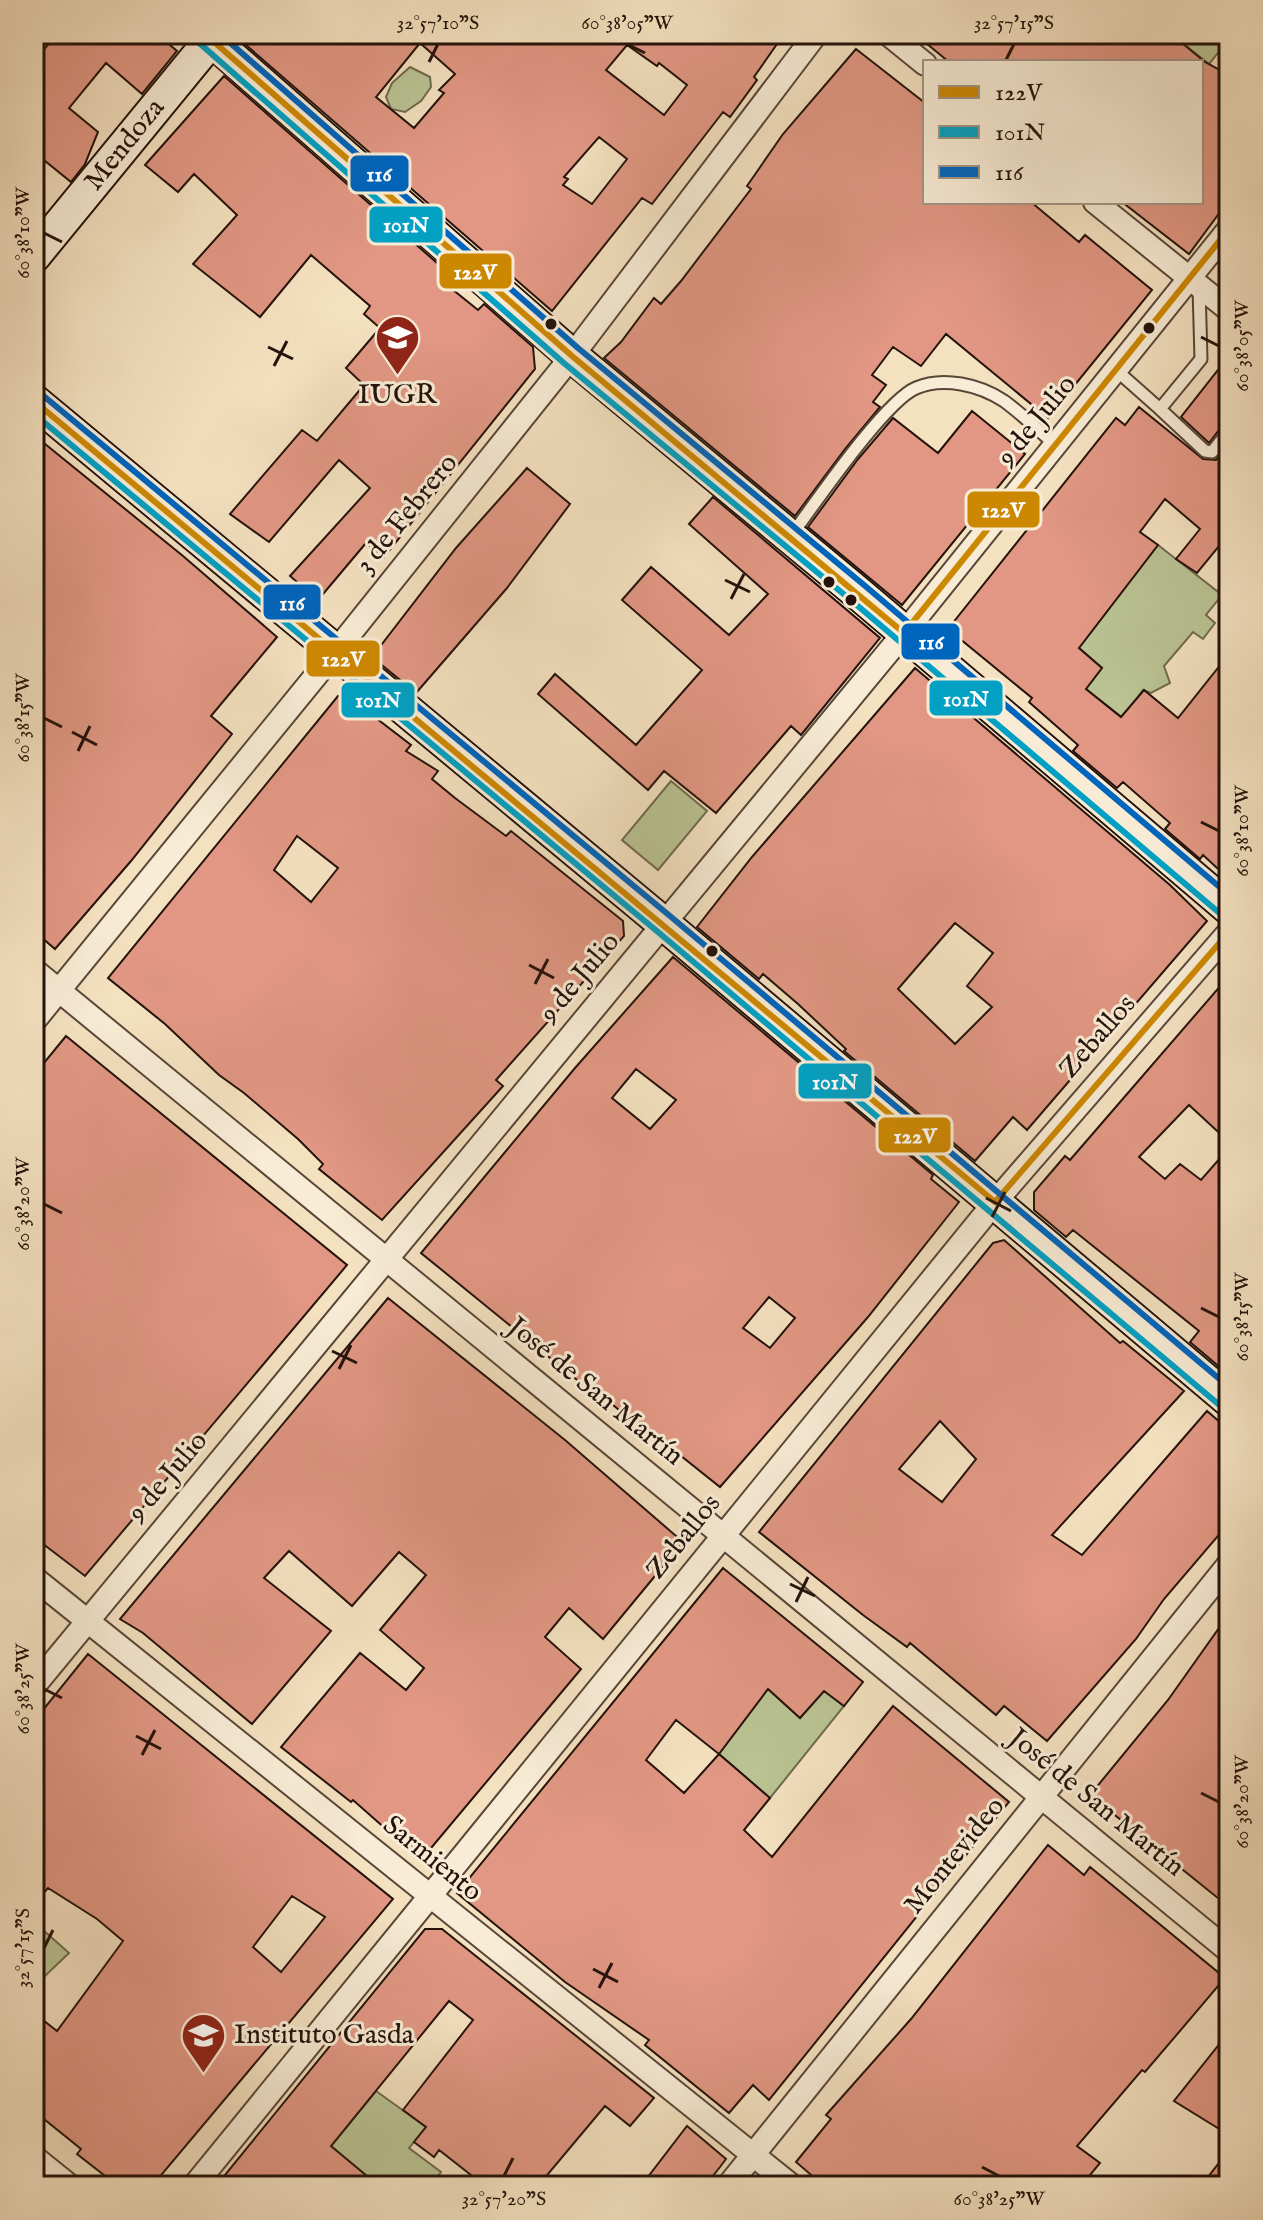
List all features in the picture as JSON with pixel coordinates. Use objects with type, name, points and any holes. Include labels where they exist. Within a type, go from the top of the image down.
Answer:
[{"type":"main road","points":[[211,36],[572,356],[1229,908]]},
{"type":"main road","name":"Mendoza","points":[[34,256],[211,36]]},
{"type":"main road","points":[[34,401],[664,924],[1229,1400]]},
{"type":"street","name":"3 de Febrero","points":[[34,1021],[572,356],[816,34]]},
{"type":"street","points":[[888,34],[923,62]]},
{"type":"street","points":[[1097,204],[1229,310]]},
{"type":"street","name":"9 de Julio","points":[[34,1686],[904,633],[1116,370],[1194,283],[1229,229]]},
{"type":"street","name":"Zeballos","points":[[194,2186],[995,1202],[1229,932]]},
{"type":"street","name":"José de San Martín","points":[[34,970],[1229,1951]]},
{"type":"street","name":"Montevideo","points":[[728,2186],[1229,1564]]},
{"type":"street","name":"Sarmiento","points":[[34,1578],[792,2186]]},
{"type":"street","points":[[34,2157],[70,2186]]},
{"type":"lane","points":[[1160,409],[1201,359],[1194,283]]},
{"type":"lane","points":[[1116,370],[1205,451],[1212,452],[1229,431]]},
{"type":"lane","points":[[790,537],[889,409],[914,388],[940,382],[975,387],[1003,401],[1056,445]]},
{"type":"green space","points":[[1171,34],[1229,34],[1229,39],[1209,64]]},
{"type":"green space","points":[[410,67],[430,77],[431,87],[421,101],[405,112],[391,109],[386,97],[392,83]]},
{"type":"green space","points":[[1158,545],[1222,595],[1206,615],[1215,623],[1203,639],[1193,632],[1164,666],[1170,683],[1151,693],[1143,690],[1123,718],[1086,689],[1102,668],[1079,648]]},
{"type":"green space","points":[[671,781],[707,811],[658,870],[622,840]]},
{"type":"green space","points":[[768,1689],[800,1718],[824,1691],[844,1706],[770,1798],[719,1754]]},
{"type":"green space","points":[[42,1929],[69,1953],[44,1977],[34,1969],[34,1938]]},
{"type":"green space","points":[[376,2091],[426,2127],[409,2148],[441,2172],[431,2186],[372,2186],[331,2146]]},
{"type":"building","points":[[57,34],[157,34],[177,51],[142,94],[106,63],[69,108],[98,132],[85,164],[71,182],[34,152],[34,61]]},
{"type":"building","points":[[255,34],[784,34],[754,77],[757,80],[730,117],[723,112],[652,204],[642,198],[552,311],[246,45]],"holes":[[[420,43],[455,74],[439,90],[444,93],[414,128],[376,97]],[[627,45],[657,66],[659,63],[687,85],[664,115],[606,70]],[[599,137],[627,159],[592,204],[563,185],[568,179],[564,177]]]},
{"type":"building","points":[[915,34],[1171,34],[1203,60],[947,60]]},
{"type":"building","points":[[856,49],[923,101],[923,204],[1033,204],[1079,242],[1085,235],[1152,290],[1048,418],[946,334],[921,366],[893,347],[872,375],[886,385],[873,402],[880,407],[795,516],[604,358],[621,342],[654,298],[661,304],[681,281],[751,189],[747,186],[783,134]]},
{"type":"building","points":[[1203,60],[1229,75],[1229,200],[1189,254],[1125,204],[1203,204]]},
{"type":"building","points":[[224,76],[453,277],[447,285],[478,310],[484,304],[533,347],[535,369],[384,557],[366,543],[318,600],[290,576],[370,488],[339,460],[269,542],[230,514],[302,430],[317,441],[364,385],[346,368],[380,328],[364,314],[370,306],[311,255],[260,317],[193,264],[237,215],[194,174],[178,192],[145,165]]},
{"type":"building","points":[[1229,356],[1229,423],[1222,426],[1209,443],[1181,417]]},
{"type":"building","points":[[1139,407],[1203,459],[1216,460],[1229,444],[1229,534],[1197,573],[1176,559],[1200,529],[1165,499],[1140,532],[1158,545],[1079,648],[1102,668],[1086,689],[1121,717],[1144,690],[1178,718],[1229,654],[1229,879],[1203,855],[1200,859],[1165,829],[1170,823],[1123,782],[1117,788],[1073,751],[1078,745],[1029,702],[1032,698],[948,629],[1116,418],[1125,425]]},
{"type":"building","points":[[972,411],[1025,454],[902,605],[808,527],[893,418],[938,453]]},
{"type":"building","points":[[34,435],[277,637],[211,716],[232,734],[131,861],[55,949],[34,931]]},
{"type":"building","points":[[527,468],[570,504],[507,588],[416,693],[372,657],[456,548]]},
{"type":"building","points":[[713,497],[880,638],[801,735],[791,726],[716,813],[664,771],[648,790],[538,694],[555,674],[636,745],[702,670],[622,600],[651,567],[729,635],[768,594],[689,524]]},
{"type":"building","points":[[915,668],[1170,885],[1207,921],[1027,1130],[1013,1117],[975,1161],[844,1051],[846,1049],[763,974],[759,979],[697,927],[752,857]],"holes":[[[955,923],[993,953],[967,986],[992,1007],[955,1044],[898,989]]]},
{"type":"building","points":[[346,695],[411,745],[406,751],[438,771],[432,779],[455,798],[506,836],[511,831],[623,921],[624,936],[496,1080],[503,1086],[382,1220],[319,1169],[323,1164],[298,1139],[108,978],[338,696]],"holes":[[[297,836],[338,868],[311,902],[274,870]]]},
{"type":"building","points":[[673,957],[933,1175],[931,1179],[959,1202],[868,1317],[720,1487],[651,1432],[648,1434],[584,1381],[582,1384],[421,1253],[575,1068]],"holes":[[[636,1069],[676,1100],[650,1129],[612,1098]],[[769,1297],[795,1318],[770,1348],[743,1328]]]},
{"type":"building","points":[[1229,976],[1229,1142],[1189,1105],[1139,1157],[1165,1179],[1180,1164],[1201,1180],[1229,1148],[1229,1375],[1190,1342],[1199,1331],[1073,1230],[1066,1237],[1034,1210],[1034,1192],[1065,1156],[1070,1160]]},
{"type":"building","points":[[66,1036],[347,1265],[85,1576],[34,1537],[34,1075]]},
{"type":"building","points":[[1004,1240],[1120,1343],[1123,1341],[1184,1391],[1052,1535],[1082,1555],[1207,1411],[1229,1430],[1229,1523],[1164,1599],[1136,1639],[1047,1741],[1004,1706],[996,1715],[910,1643],[907,1647],[863,1615],[759,1532],[993,1243]],"holes":[[[940,1421],[976,1459],[942,1502],[899,1469]]]},
{"type":"building","points":[[388,1298],[565,1440],[683,1542],[603,1639],[569,1608],[545,1637],[581,1669],[421,1860],[353,1800],[351,1802],[281,1747],[360,1653],[406,1690],[424,1668],[380,1630],[426,1575],[399,1552],[352,1606],[289,1551],[264,1578],[331,1631],[252,1724],[143,1633],[120,1619]]},
{"type":"building","points":[[723,1568],[863,1682],[844,1706],[824,1691],[800,1718],[768,1689],[719,1754],[770,1798],[744,1830],[772,1857],[893,1706],[1009,1802],[769,2100],[753,2085],[729,2113],[645,2045],[649,2040],[565,1982],[457,1893]],"holes":[[[676,1720],[719,1754],[684,1793],[646,1760]]]},
{"type":"building","points":[[1229,1614],[1229,1907],[1090,1795],[1168,1700]]},
{"type":"building","points":[[88,1654],[393,1899],[152,2186],[118,2186],[77,2154],[81,2149],[34,2111],[34,2013],[57,2031],[123,1941],[97,1919],[48,1888],[34,1904],[34,1721]],"holes":[[[292,1896],[325,1917],[281,1972],[253,1947]]]},
{"type":"building","points":[[1048,1845],[1084,1875],[1090,1867],[1225,1978],[1077,2146],[1100,2163],[1081,2186],[824,2186],[796,2162],[831,2119],[826,2115],[911,2019]]},
{"type":"building","points":[[425,1929],[442,1929],[654,2098],[630,2126],[605,2106],[538,2186],[485,2186],[439,2150],[434,2157],[414,2142],[426,2127],[403,2110],[473,2020],[449,2001],[331,2146],[379,2186],[216,2186]]},
{"type":"building","points":[[1229,2032],[1229,2135],[1174,2101]]},
{"type":"building","points":[[687,2126],[726,2159],[720,2167],[705,2186],[641,2186]]},
{"type":"building","points":[[1229,2150],[1229,2186],[1201,2186]]},
{"type":"transit line","name":"122V","points":[[205,34],[572,356],[904,633],[1229,229]]},
{"type":"transit line","name":"116","points":[[220,34],[578,348],[864,585],[1229,895]]},
{"type":"transit line","name":"101N","points":[[198,42],[565,364],[852,601],[1223,916]]},
{"type":"transit line","name":"116","points":[[40,393],[670,916],[1229,1387]]},
{"type":"transit line","name":"122V","points":[[34,401],[995,1202],[1229,932]]},
{"type":"transit line","name":"101N","points":[[34,414],[658,932],[1223,1408]]},
{"type":"place","name":"IUGR","points":[[397,377]]},
{"type":"place","name":"Instituto Gasda","points":[[203,2074]]}]
